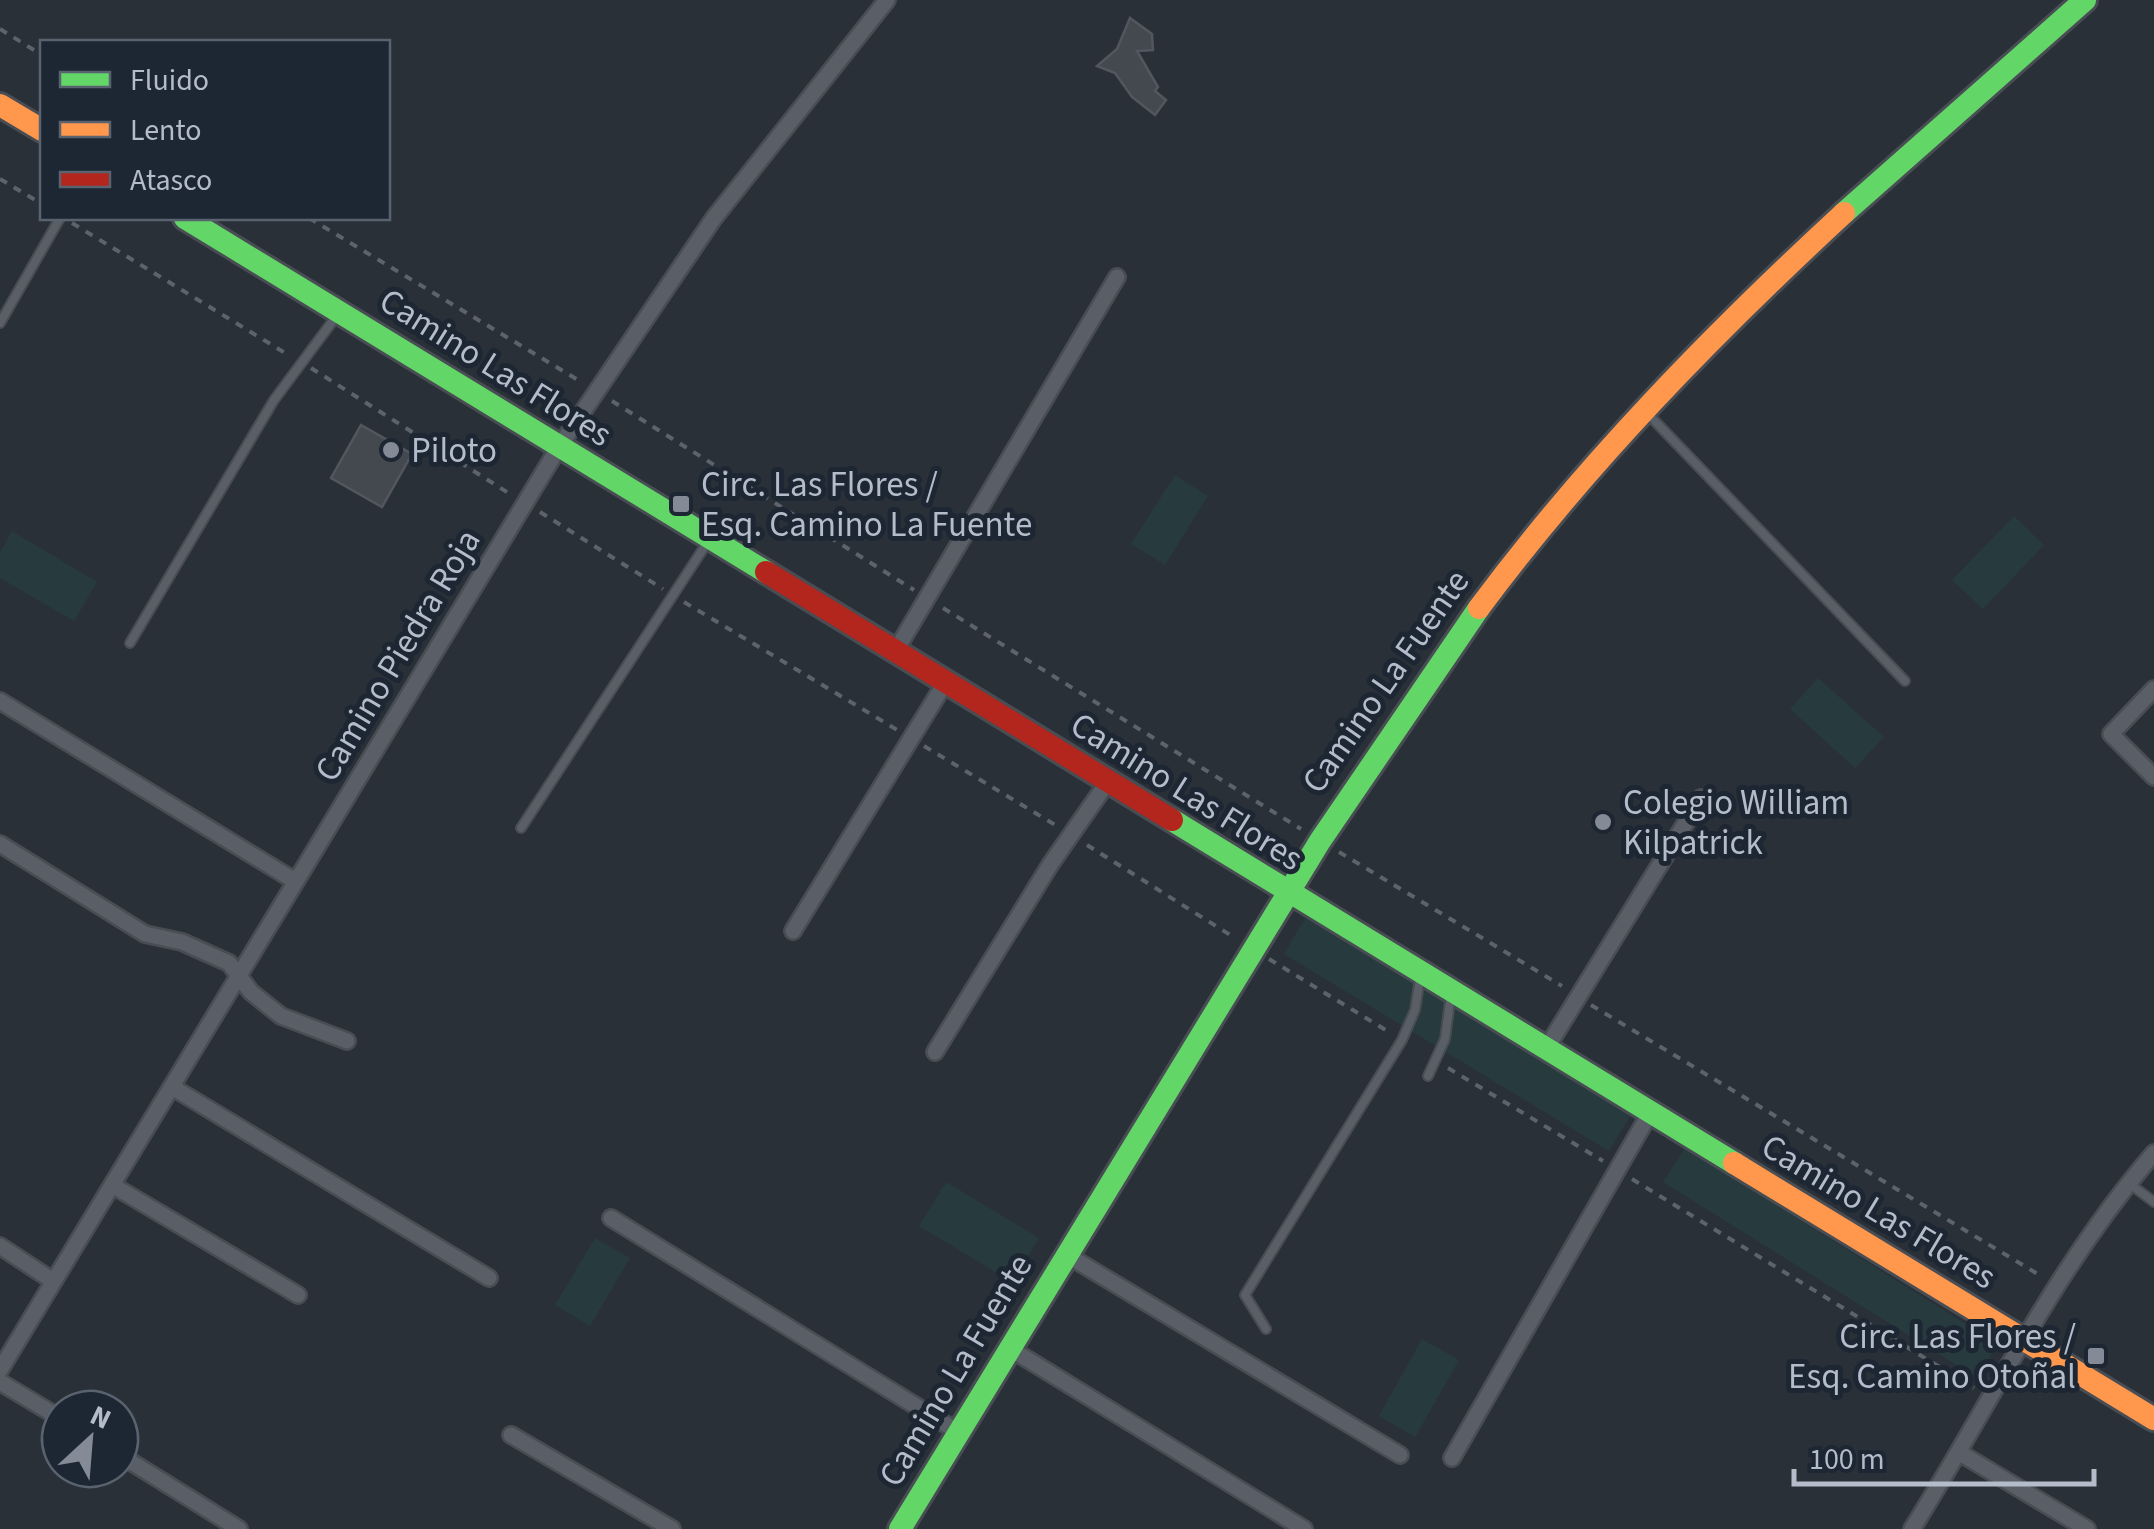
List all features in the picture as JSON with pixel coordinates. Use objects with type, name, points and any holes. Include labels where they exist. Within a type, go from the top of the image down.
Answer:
[{"type":"street","name":"Camino Piedra Roja","points":[[0,1370],[559,447],[714,218],[887,0]]},
{"type":"street","name":"Camino La Fuente","points":[[901,1528],[1318,839],[1391,728],[1488,594],[1644,409],[1818,233],[2086,0]]},
{"type":"street","points":[[0,105],[40,129]]},
{"type":"street","name":"Camino Las Flores","points":[[188,220],[2154,1419]]},
{"type":"street","points":[[894,652],[1118,277]]},
{"type":"street","points":[[793,931],[945,683]]},
{"type":"street","points":[[2154,689],[2111,734],[2154,777]]},
{"type":"street","points":[[0,701],[296,881]]},
{"type":"street","points":[[935,1052],[1050,864],[1107,783]]},
{"type":"street","points":[[1546,1049],[1702,798]]},
{"type":"street","points":[[0,844],[146,934],[182,942],[229,963],[238,978],[281,1016],[347,1041]]},
{"type":"street","points":[[172,1088],[488,1278]]},
{"type":"street","points":[[1452,1458],[1650,1112]]},
{"type":"street","points":[[1912,1529],[2026,1342],[2056,1285],[2128,1182],[2154,1153]]},
{"type":"street","points":[[112,1185],[298,1295]]},
{"type":"street","points":[[611,1218],[958,1432]]},
{"type":"street","points":[[0,1246],[54,1281]]},
{"type":"street","points":[[1066,1255],[1400,1454]]},
{"type":"street","points":[[1010,1348],[1304,1529]]},
{"type":"street","points":[[0,1382],[40,1406]]},
{"type":"street","points":[[511,1435],[672,1529]]},
{"type":"street","points":[[1960,1453],[2087,1529]]},
{"type":"street","points":[[140,1468],[238,1529]]},
{"type":"lane","points":[[0,323],[59,220]]},
{"type":"lane","points":[[130,643],[274,400],[340,312]]},
{"type":"lane","points":[[1644,409],[1905,681]]},
{"type":"lane","points":[[521,828],[710,540]]},
{"type":"lane","points":[[1266,1329],[1245,1295],[1402,1040],[1415,1010],[1420,974]]},
{"type":"lane","points":[[1428,1076],[1445,1039],[1451,992]]},
{"type":"lane","points":[[2128,1182],[2154,1202]]},
{"type":"path","points":[[0,29],[40,54]]},
{"type":"path","points":[[0,178],[40,203]]},
{"type":"path","points":[[312,220],[596,391],[1318,839],[2056,1285]]},
{"type":"path","points":[[524,503],[1253,949]]},
{"type":"green space","points":[[1175,475],[1208,496],[1165,565],[1131,544]]},
{"type":"green space","points":[[2014,516],[2044,545],[1983,609],[1952,580]]},
{"type":"green space","points":[[12,531],[97,582],[74,621],[0,578],[0,552]]},
{"type":"green space","points":[[1818,678],[1884,737],[1855,768],[1790,709]]},
{"type":"green space","points":[[1307,915],[1632,1113],[1609,1151],[1284,954]]},
{"type":"green space","points":[[1685,1148],[1998,1344],[1977,1378],[1663,1182]]},
{"type":"green space","points":[[946,1182],[1039,1238],[1012,1282],[919,1226]]},
{"type":"green space","points":[[595,1238],[630,1258],[590,1326],[555,1305]]},
{"type":"green space","points":[[1422,1339],[1459,1360],[1415,1437],[1379,1416]]},
{"type":"building","points":[[1130,18],[1152,34],[1153,50],[1137,51],[1158,87],[1155,91],[1166,100],[1155,115],[1132,97],[1115,73],[1097,66],[1117,49]]},
{"type":"building","points":[[361,425],[412,454],[382,507],[331,478]]},
{"type":"traffic: fast","points":[[1844,213],[2085,0]]},
{"type":"traffic: fast","points":[[188,220],[766,572]]},
{"type":"traffic: fast","points":[[900,1529],[1320,841],[1479,608]]},
{"type":"traffic: fast","points":[[1172,820],[1734,1163]]},
{"type":"traffic: slow","points":[[0,105],[40,129]]},
{"type":"traffic: slow","points":[[1479,608],[1563,503],[1652,402],[1844,213]]},
{"type":"traffic: slow","points":[[1734,1163],[2154,1419]]},
{"type":"traffic: jam","points":[[766,572],[1172,820]]},
{"type":"place","name":"Piloto","points":[[391,450]]},
{"type":"place","name":"Circ. Las Flores / Esq. Camino La Fuente","points":[[681,504]]},
{"type":"place","name":"Colegio William Kilpatrick","points":[[1603,822]]},
{"type":"place","name":"Circ. Las Flores / Esq. Camino Otoñal","points":[[2096,1356]]}]
